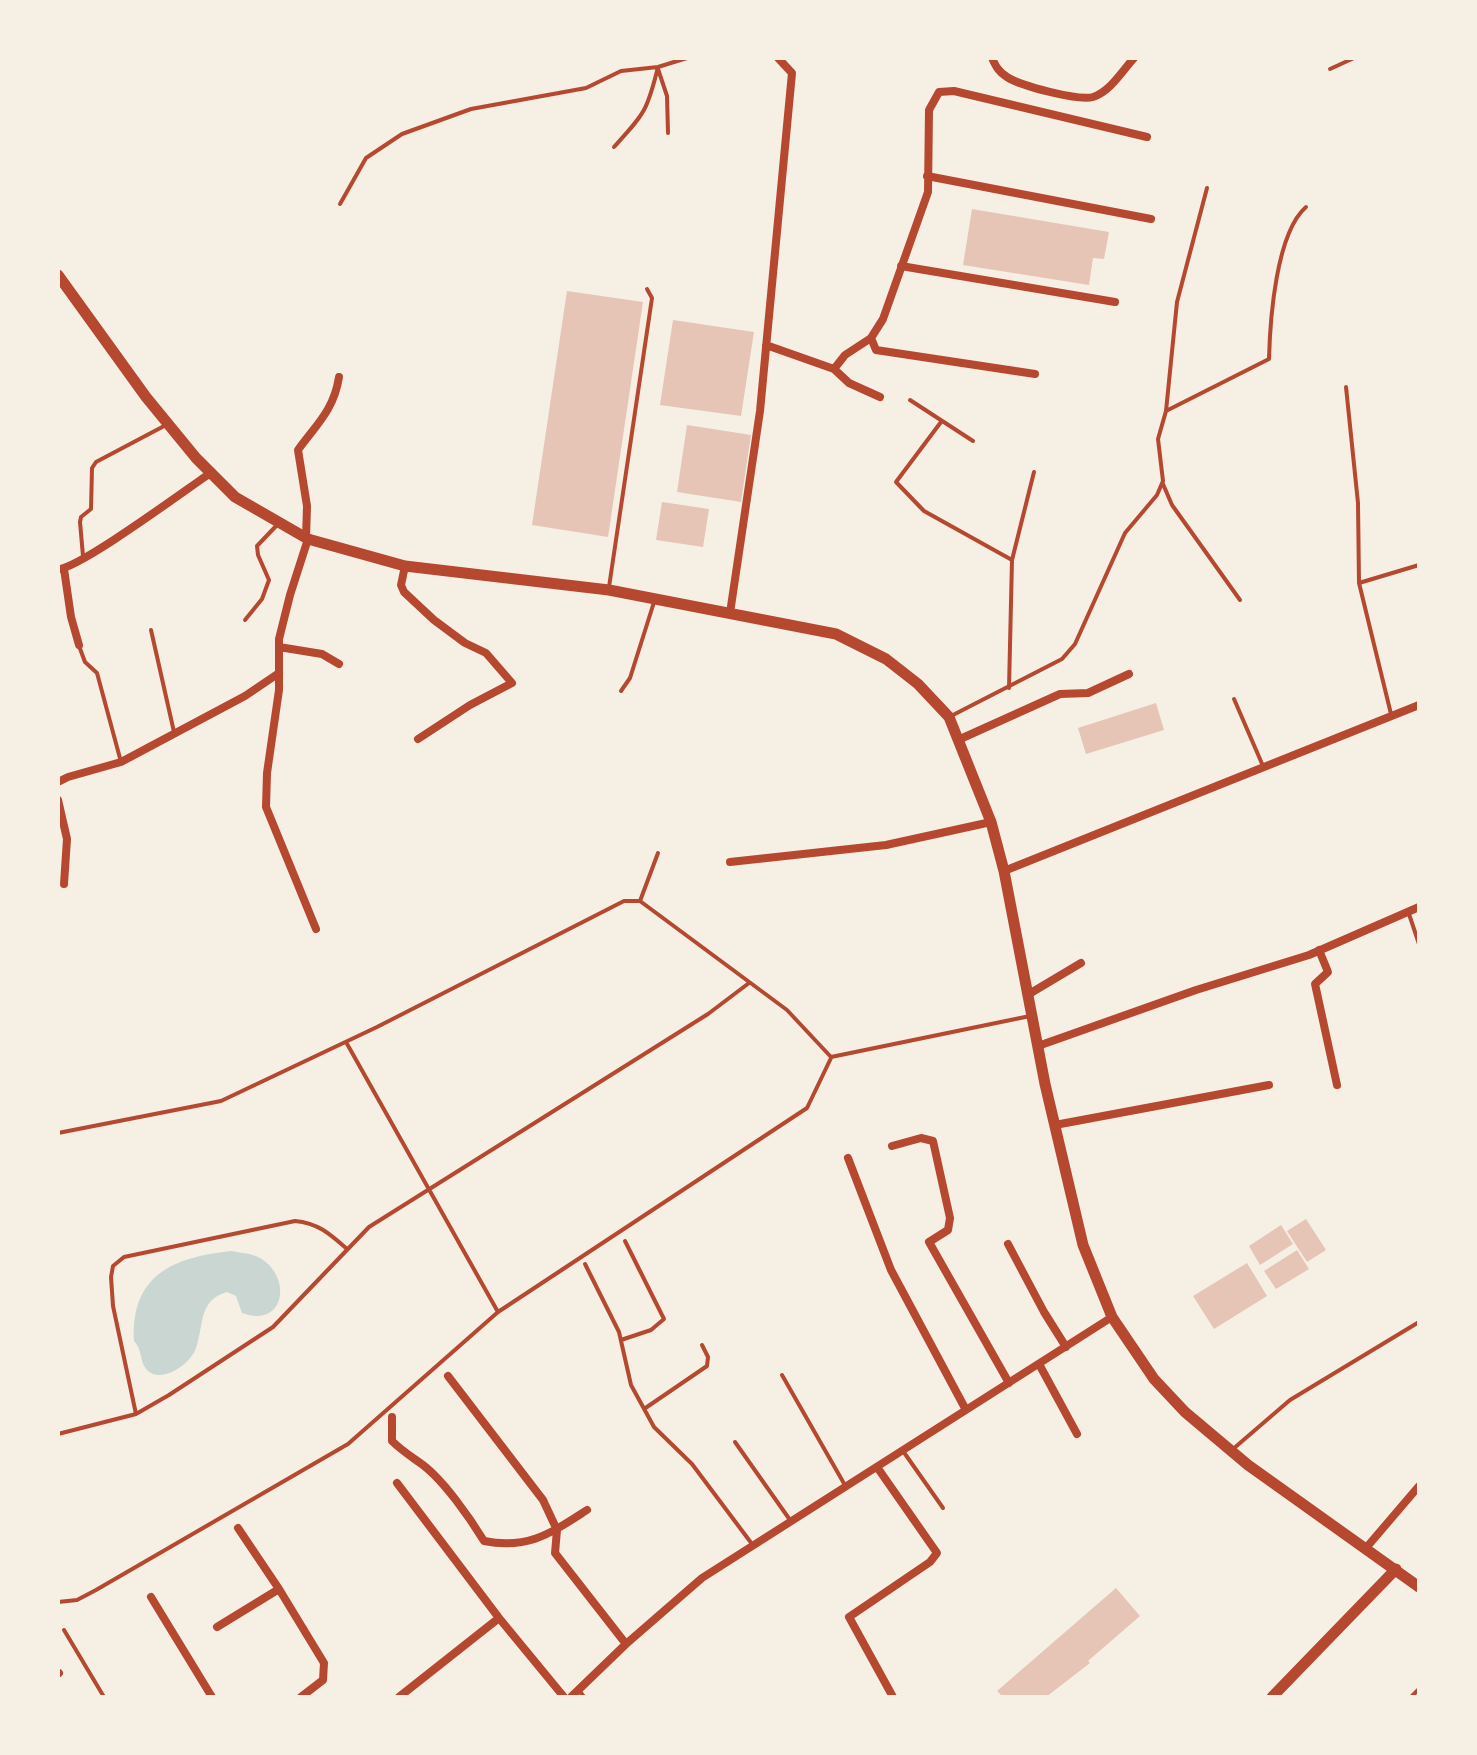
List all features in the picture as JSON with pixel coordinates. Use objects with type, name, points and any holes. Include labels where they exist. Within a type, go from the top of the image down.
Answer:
[{"type":"main road","points":[[58,275],[146,397],[196,458],[235,497],[307,539],[405,566],[656,597],[836,634],[886,659],[918,684],[949,717],[991,822],[1083,1245],[1112,1317],[1154,1379],[1185,1412],[1248,1465],[1419,1587]]},
{"type":"main road","points":[[1272,1697],[1396,1569]]},
{"type":"street","points":[[730,613],[760,411],[792,73],[778,58]]},
{"type":"street","points":[[992,58],[997,70],[1023,85],[1081,97],[1093,97],[1107,89],[1134,58]]},
{"type":"street","points":[[834,369],[845,355],[871,338],[883,319],[928,192],[929,110],[939,92],[954,91],[1147,137]]},
{"type":"street","points":[[927,176],[1151,219]]},
{"type":"street","points":[[901,266],[1115,302]]},
{"type":"street","points":[[871,338],[876,350],[1035,374]]},
{"type":"street","points":[[766,345],[834,369],[849,383],[880,397]]},
{"type":"street","points":[[316,929],[266,807],[267,773],[279,673],[279,647],[290,595],[307,539],[307,506],[298,450],[312,430],[322,423],[337,391],[339,377]]},
{"type":"street","points":[[79,645],[61,569],[83,558],[212,472]]},
{"type":"street","points":[[405,566],[401,585],[404,592],[434,620],[465,643],[486,653],[512,683],[470,705],[418,739]]},
{"type":"street","points":[[279,647],[322,654],[339,664]]},
{"type":"street","points":[[58,782],[121,762],[245,696],[279,673]]},
{"type":"street","points":[[958,740],[1060,694],[1088,693],[1129,674]]},
{"type":"street","points":[[1004,871],[1419,705]]},
{"type":"street","points":[[58,800],[67,839],[64,884]]},
{"type":"street","points":[[730,862],[886,845],[991,822]]},
{"type":"street","points":[[1038,1046],[1319,950],[1419,907]]},
{"type":"street","points":[[1319,950],[1328,972],[1315,984],[1337,1085]]},
{"type":"street","points":[[1029,994],[1081,963]]},
{"type":"street","points":[[1055,1125],[1269,1085]]},
{"type":"street","points":[[892,1146],[921,1138],[933,1141],[950,1218],[948,1230],[929,1242],[1009,1383]]},
{"type":"street","points":[[848,1158],[891,1270],[966,1410]]},
{"type":"street","points":[[1008,1244],[1066,1347]]},
{"type":"street","points":[[571,1697],[581,1693],[626,1644],[702,1578],[1112,1317]]},
{"type":"street","points":[[1039,1364],[1077,1434]]},
{"type":"street","points":[[448,1376],[543,1500],[557,1530],[555,1553],[626,1644]]},
{"type":"street","points":[[392,1417],[392,1441],[406,1455],[425,1466],[469,1515],[484,1541],[502,1545],[538,1540],[587,1510]]},
{"type":"street","points":[[877,1467],[937,1553],[930,1562],[849,1617],[893,1697]]},
{"type":"street","points":[[397,1483],[499,1618],[564,1697]]},
{"type":"street","points":[[1366,1548],[1419,1486]]},
{"type":"street","points":[[238,1528],[324,1663],[323,1680],[301,1697]]},
{"type":"street","points":[[217,1627],[279,1589]]},
{"type":"street","points":[[151,1597],[212,1697]]},
{"type":"street","points":[[399,1697],[499,1618]]},
{"type":"lane","points":[[340,204],[366,158],[402,134],[471,109],[586,88],[621,71],[658,67],[687,58]]},
{"type":"lane","points":[[1330,69],[1354,58]]},
{"type":"lane","points":[[658,67],[667,96],[668,133]]},
{"type":"lane","points":[[614,147],[639,122],[650,103],[658,67]]},
{"type":"lane","points":[[1207,188],[1177,302],[1166,411],[1158,439],[1163,481],[1172,505],[1240,600]]},
{"type":"lane","points":[[1166,411],[1269,359],[1271,304],[1291,227],[1306,207]]},
{"type":"lane","points":[[609,590],[652,298],[647,289]]},
{"type":"lane","points":[[1346,387],[1358,503],[1359,583],[1392,717]]},
{"type":"lane","points":[[910,400],[973,441]]},
{"type":"lane","points":[[941,422],[896,482],[924,511],[1012,560]]},
{"type":"lane","points":[[83,558],[80,522],[81,517],[91,509],[92,468],[96,462],[168,424]]},
{"type":"lane","points":[[1009,688],[1012,560],[1034,472]]},
{"type":"lane","points":[[949,717],[1062,659],[1075,644],[1125,533],[1157,495],[1163,481]]},
{"type":"lane","points":[[245,620],[262,599],[269,580],[257,546],[278,523]]},
{"type":"lane","points":[[1359,583],[1419,565]]},
{"type":"lane","points":[[621,691],[630,678],[656,597]]},
{"type":"lane","points":[[151,630],[174,732]]},
{"type":"lane","points":[[79,645],[85,662],[97,673],[121,762]]},
{"type":"lane","points":[[1234,699],[1264,768]]},
{"type":"lane","points":[[640,901],[658,853]]},
{"type":"lane","points":[[58,1133],[221,1101],[346,1042],[624,901],[640,901],[787,1010],[831,1057]]},
{"type":"lane","points":[[1409,911],[1419,944]]},
{"type":"lane","points":[[58,1434],[136,1414],[273,1327],[369,1227],[708,1014],[749,983]]},
{"type":"lane","points":[[831,1057],[1033,1015]]},
{"type":"lane","points":[[346,1042],[498,1312]]},
{"type":"lane","points":[[58,1602],[77,1600],[96,1590],[348,1444],[498,1312],[807,1108],[831,1057]]},
{"type":"lane","points":[[136,1414],[113,1306],[113,1266],[124,1257],[295,1221],[311,1222],[327,1230],[347,1249]]},
{"type":"lane","points":[[621,1340],[651,1330],[664,1319],[625,1241]]},
{"type":"lane","points":[[585,1264],[619,1332],[631,1385],[654,1427],[692,1464],[754,1546]]},
{"type":"lane","points":[[1231,1450],[1290,1400],[1419,1322]]},
{"type":"lane","points":[[644,1409],[707,1366],[708,1357],[702,1345]]},
{"type":"lane","points":[[782,1375],[846,1487]]},
{"type":"lane","points":[[735,1442],[791,1522]]},
{"type":"lane","points":[[903,1451],[943,1508]]},
{"type":"lane","points":[[64,1630],[104,1697]]},
{"type":"lane","points":[[1411,1697],[1419,1689]]},
{"type":"shaded area","points":[[232,1251],[258,1257],[269,1265],[280,1287],[276,1307],[268,1314],[257,1316],[242,1313],[236,1296],[227,1292],[218,1296],[207,1307],[196,1348],[189,1359],[171,1373],[151,1373],[144,1366],[134,1341],[135,1318],[148,1285],[175,1264]]},
{"type":"building","points":[[972,209],[1109,232],[1104,259],[1093,258],[1089,285],[963,265]]},
{"type":"building","points":[[567,291],[643,302],[608,537],[532,525]]},
{"type":"building","points":[[673,320],[754,332],[741,416],[660,405]]},
{"type":"building","points":[[687,425],[751,435],[741,502],[677,492]]},
{"type":"building","points":[[662,502],[709,509],[703,547],[656,540]]},
{"type":"building","points":[[1156,703],[1164,730],[1086,754],[1078,728]]},
{"type":"building","points":[[1306,1219],[1326,1250],[1307,1262],[1287,1231]]},
{"type":"building","points":[[1281,1225],[1293,1244],[1260,1265],[1249,1246]]},
{"type":"building","points":[[1297,1250],[1309,1269],[1276,1289],[1264,1271]]},
{"type":"building","points":[[1247,1263],[1267,1296],[1214,1329],[1193,1296]]},
{"type":"building","points":[[1116,1588],[1140,1616],[1088,1661],[1090,1663],[1046,1697],[1003,1697],[997,1691]]}]
